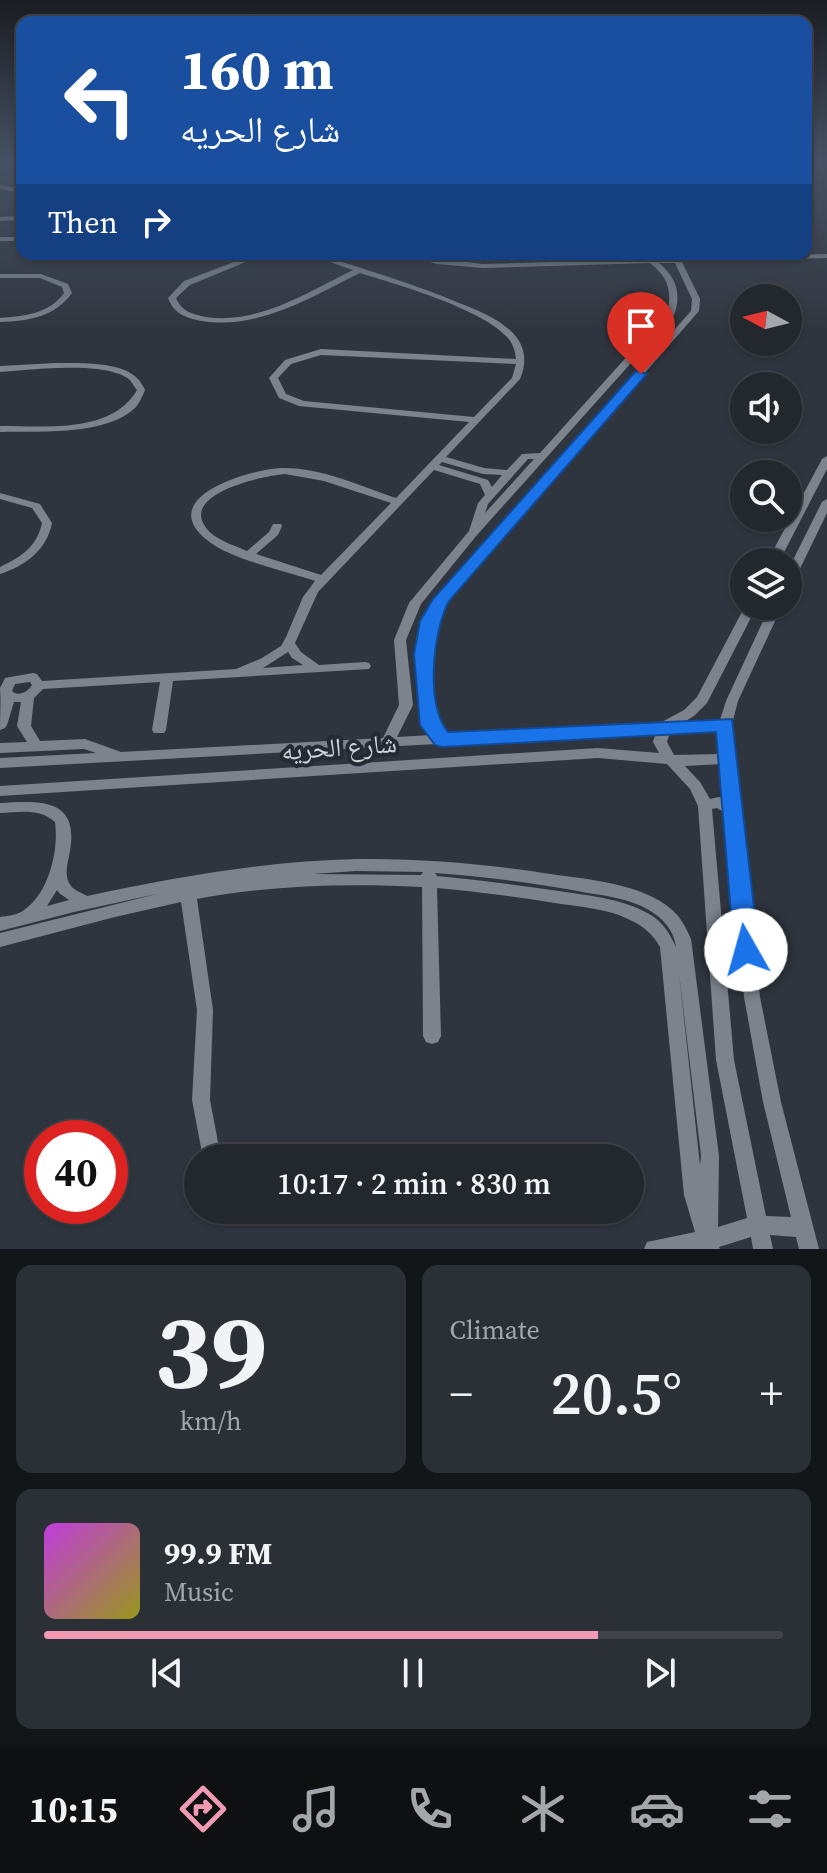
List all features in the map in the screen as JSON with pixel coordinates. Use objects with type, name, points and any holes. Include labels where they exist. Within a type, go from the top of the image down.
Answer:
[{"type":"street","points":[[246,260],[181,287],[172,298],[175,306],[191,316],[208,320],[249,318],[358,271]]},
{"type":"street","points":[[239,673],[267,660],[289,643],[299,613],[323,580],[516,379],[521,362],[514,340],[485,317],[330,260]]},
{"type":"street","points":[[441,260],[483,266],[554,260]]},
{"type":"street","points":[[388,742],[400,723],[407,696],[402,633],[410,610],[473,533],[671,313],[677,297],[657,260]]},
{"type":"street","points":[[442,739],[430,725],[423,654],[429,621],[448,592],[695,311],[696,299],[677,260]]},
{"type":"street","points":[[0,276],[49,278],[65,286],[68,293],[63,301],[43,313],[0,320]]},
{"type":"street","points":[[669,278],[684,278]]},
{"type":"street","points":[[476,420],[302,404],[282,396],[273,378],[288,362],[334,351],[521,362]]},
{"type":"street","points":[[0,369],[107,367],[132,376],[141,390],[130,407],[102,421],[78,426],[0,429]]},
{"type":"street","points":[[580,415],[599,420]]},
{"type":"street","points":[[473,533],[490,495],[525,456],[544,456]]},
{"type":"street","points":[[780,548],[827,459]]},
{"type":"street","points":[[436,462],[480,475],[511,473]]},
{"type":"street","points":[[323,580],[215,541],[200,526],[198,518],[209,493],[243,476],[272,471],[301,473],[398,502]]},
{"type":"street","points":[[480,475],[490,495]]},
{"type":"street","points":[[0,496],[36,506],[47,523],[41,543],[32,553],[0,571]]},
{"type":"street","points":[[802,553],[827,502]]},
{"type":"street","points":[[250,554],[274,533],[277,526]]},
{"type":"street","points":[[426,590],[448,592]]},
{"type":"street","points":[[744,620],[702,700],[689,713],[665,726],[660,742],[671,759],[694,780],[705,806],[725,1060],[763,1249]]},
{"type":"street","points":[[770,620],[732,701],[725,724],[760,1047],[809,1249]]},
{"type":"street","points":[[289,643],[302,660],[316,669]]},
{"type":"street","points":[[36,746],[24,726],[28,696],[39,685],[365,666]]},
{"type":"street","points":[[5,688],[24,676],[33,677],[39,685]]},
{"type":"street","points":[[159,730],[167,677]]},
{"type":"street","points":[[5,688],[28,696]]},
{"type":"street","points":[[5,688],[0,726],[24,726]]},
{"type":"street","name":"شارع الحريه","points":[[0,763],[725,724]]},
{"type":"street","points":[[592,731],[598,753]]},
{"type":"street","points":[[0,748],[85,744],[118,757]]},
{"type":"street","name":"شارع الحريه","points":[[0,791],[598,753],[671,759],[728,759]]},
{"type":"street","points":[[173,782],[178,754]]},
{"type":"street","points":[[705,806],[719,802],[732,810]]},
{"type":"street","points":[[0,808],[41,807],[57,813],[64,827],[58,869],[48,894],[28,917]]},
{"type":"street","points":[[58,869],[64,889],[83,902]]},
{"type":"street","points":[[0,924],[83,902],[187,887],[428,873],[515,890],[609,899],[668,927],[668,947],[678,969],[694,1195],[709,1245]]},
{"type":"street","points":[[428,873],[432,1036]]},
{"type":"street","points":[[0,940],[187,887]]},
{"type":"street","points":[[187,887],[205,1010],[201,1100],[209,1144]]},
{"type":"street","points":[[654,1249],[709,1245],[757,1225],[803,1227]]},
{"type":"route","points":[[641,374],[441,599],[429,621],[423,654],[430,725],[442,739],[725,724],[746,950]]}]
